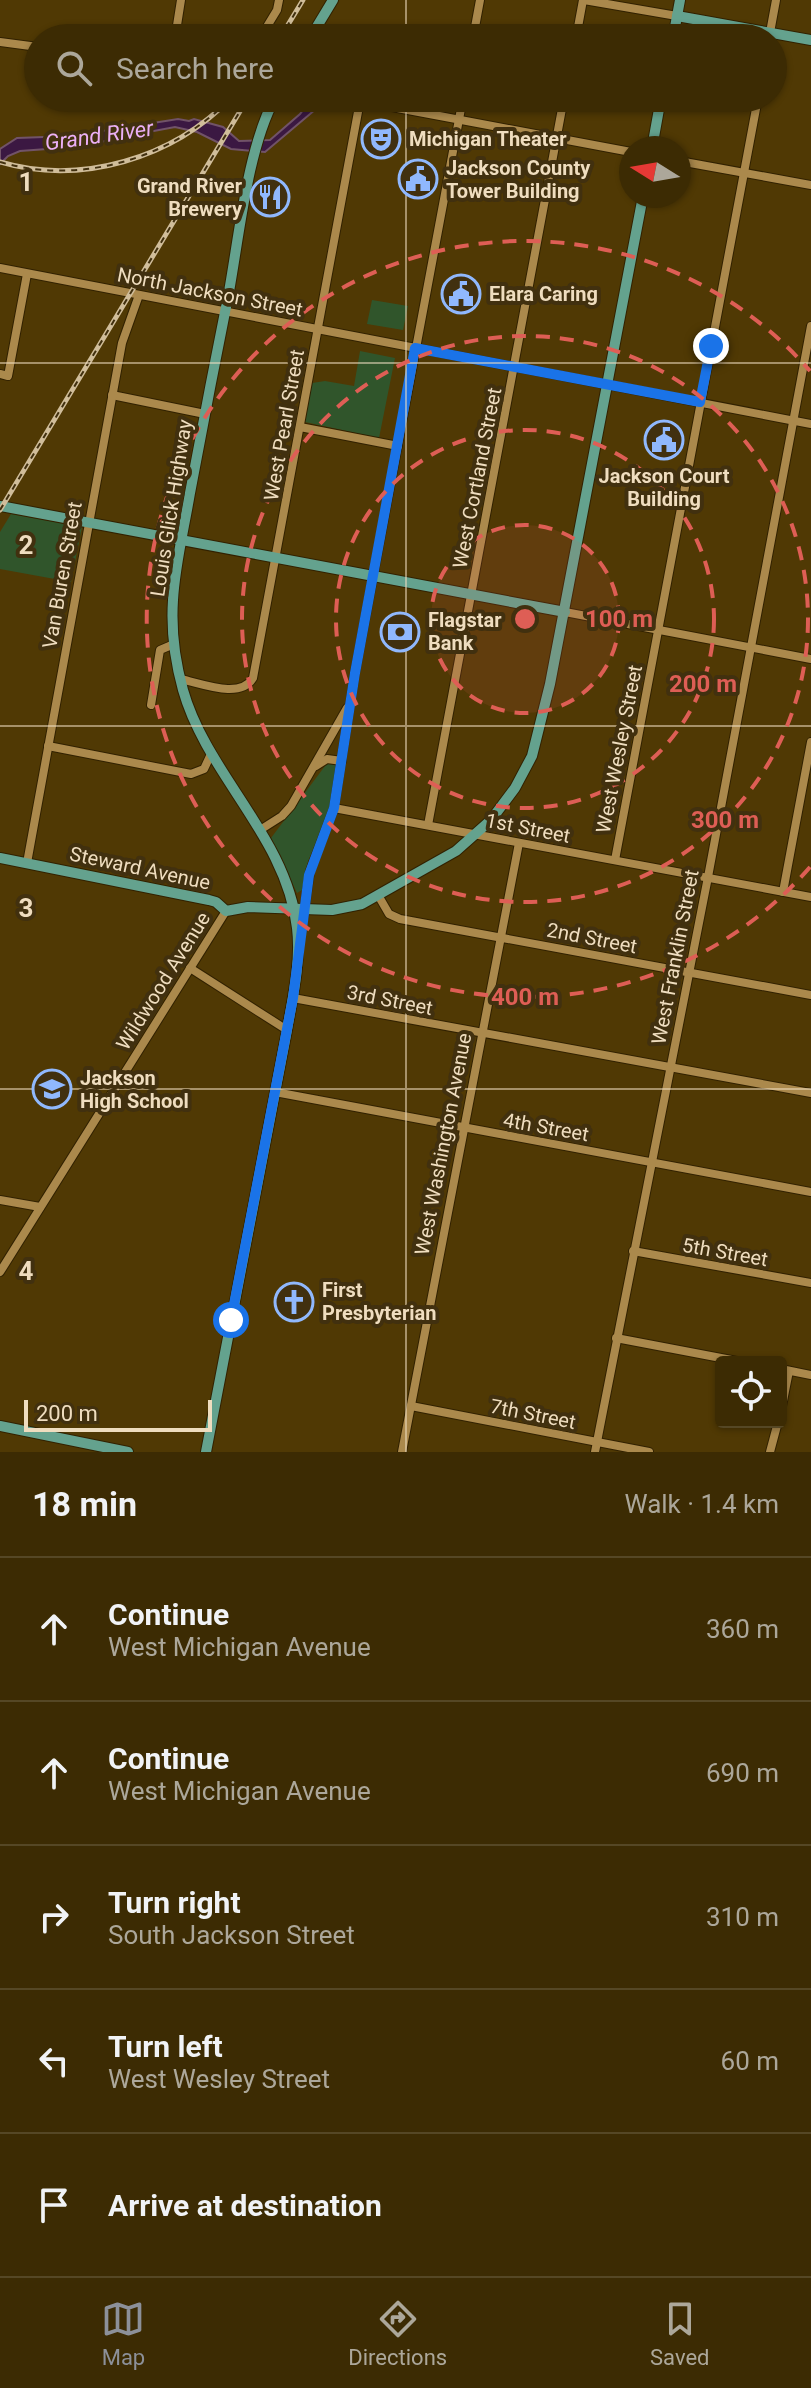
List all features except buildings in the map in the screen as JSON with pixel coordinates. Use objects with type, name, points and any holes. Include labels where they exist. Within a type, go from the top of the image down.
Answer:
[{"type":"main road","points":[[318,24],[333,0]]},
{"type":"main road","points":[[676,24],[680,0]]},
{"type":"main road","points":[[677,16],[716,24]]},
{"type":"main road","points":[[787,37],[811,40]]},
{"type":"main road","name":"Louis Glick Highway","points":[[206,1452],[294,993],[299,910],[260,830],[195,724],[180,679],[174,644],[173,600],[224,312],[260,134],[269,112]]},
{"type":"main road","points":[[654,136],[658,112]]},
{"type":"main road","points":[[0,506],[565,612],[641,208]]},
{"type":"main road","name":"Steward Avenue","points":[[0,858],[209,900],[226,911],[243,907],[347,909],[450,855],[477,835],[496,815],[515,788],[536,744],[565,612]]},
{"type":"main road","points":[[0,1426],[78,1447],[128,1452]]},
{"type":"street","points":[[177,24],[181,0]]},
{"type":"street","points":[[268,24],[277,10],[277,0]]},
{"type":"street","points":[[476,24],[480,0]]},
{"type":"street","points":[[579,24],[584,0],[677,16]]},
{"type":"street","points":[[772,24],[776,0]]},
{"type":"street","points":[[0,42],[24,45]]},
{"type":"street","name":"West Pearl Street","points":[[180,679],[235,690],[250,683],[358,112]]},
{"type":"street","points":[[420,112],[619,150]]},
{"type":"street","points":[[299,910],[334,808],[351,700],[460,112]]},
{"type":"street","name":"West Cortland Street","points":[[428,825],[561,112]]},
{"type":"street","name":"West Wesley Street","points":[[615,860],[756,112]]},
{"type":"street","points":[[691,163],[811,185]]},
{"type":"street","name":"North Jackson Street","points":[[0,268],[811,424]]},
{"type":"street","points":[[4,375],[27,274]]},
{"type":"street","name":"Van Buren Street","points":[[27,863],[122,343],[139,295]]},
{"type":"street","name":"West Franklin Street","points":[[596,1447],[708,877],[811,326]]},
{"type":"street","points":[[112,395],[205,414]]},
{"type":"street","points":[[300,427],[398,446]]},
{"type":"street","points":[[565,612],[811,659]]},
{"type":"street","points":[[151,705],[160,650],[174,644]]},
{"type":"street","points":[[260,830],[288,810],[316,766],[351,700]]},
{"type":"street","points":[[326,744],[333,740],[344,748]]},
{"type":"street","points":[[783,892],[811,742]]},
{"type":"street","points":[[48,746],[191,774],[204,769],[211,754]]},
{"type":"street","points":[[316,766],[325,759],[342,761]]},
{"type":"street","name":"1st Street","points":[[334,808],[811,897]]},
{"type":"street","name":"West Washington Avenue","points":[[402,1452],[519,843]]},
{"type":"street","name":"2nd Street","points":[[378,895],[387,912],[395,917],[811,995]]},
{"type":"street","name":"Wildwood Avenue","points":[[0,1272],[226,911]]},
{"type":"street","points":[[190,968],[287,1030]]},
{"type":"street","name":"3rd Street","points":[[294,993],[482,1033],[811,1093]]},
{"type":"street","name":"4th Street","points":[[275,1092],[811,1192]]},
{"type":"street","points":[[0,1200],[40,1207]]},
{"type":"street","name":"5th Street","points":[[633,1251],[811,1283]]},
{"type":"street","points":[[616,1338],[715,1357]]},
{"type":"street","points":[[787,1370],[811,1375]]},
{"type":"street","name":"7th Street","points":[[411,1406],[596,1447],[649,1452]]},
{"type":"street","points":[[770,1452],[776,1428]]},
{"type":"green space","points":[[372,300],[408,306],[403,330],[367,324]]},
{"type":"green space","points":[[360,351],[395,358],[379,438],[305,422],[312,383],[325,381],[354,386]]},
{"type":"green space","points":[[11,514],[82,527],[71,582],[0,569],[0,532]]},
{"type":"green space","points":[[328,762],[335,765],[336,770],[328,817],[308,861],[302,890],[297,893],[271,838]]},
{"type":"water","name":"Grand River","points":[[312,112],[265,152],[231,149],[197,132],[175,127],[88,146],[20,151],[0,164],[0,149],[17,138],[71,136],[194,119],[223,127],[239,141],[270,140],[300,114]]},
{"type":"railway","points":[[288,24],[303,0]]},
{"type":"railway","points":[[0,162],[31,169],[62,171],[124,162],[182,137],[216,112]]},
{"type":"railway","points":[[0,510],[240,112]]},
{"type":"place","name":"Michigan Theater","points":[[381,139]]},
{"type":"place","name":"Jackson County Tower Building","points":[[418,179]]},
{"type":"place","name":"Grand River Brewery","points":[[270,197]]},
{"type":"place","name":"Elara Caring","points":[[461,294]]},
{"type":"place","name":"Jackson Court Building","points":[[664,440]]},
{"type":"place","name":"Flagstar Bank","points":[[400,632]]},
{"type":"place","name":"Jackson High School","points":[[52,1089]]},
{"type":"place","name":"First Presbyterian","points":[[294,1302]]},
{"type":"route","points":[[231,1320],[293,998],[309,875],[334,808],[355,673],[415,348],[700,402],[711,346]]}]
